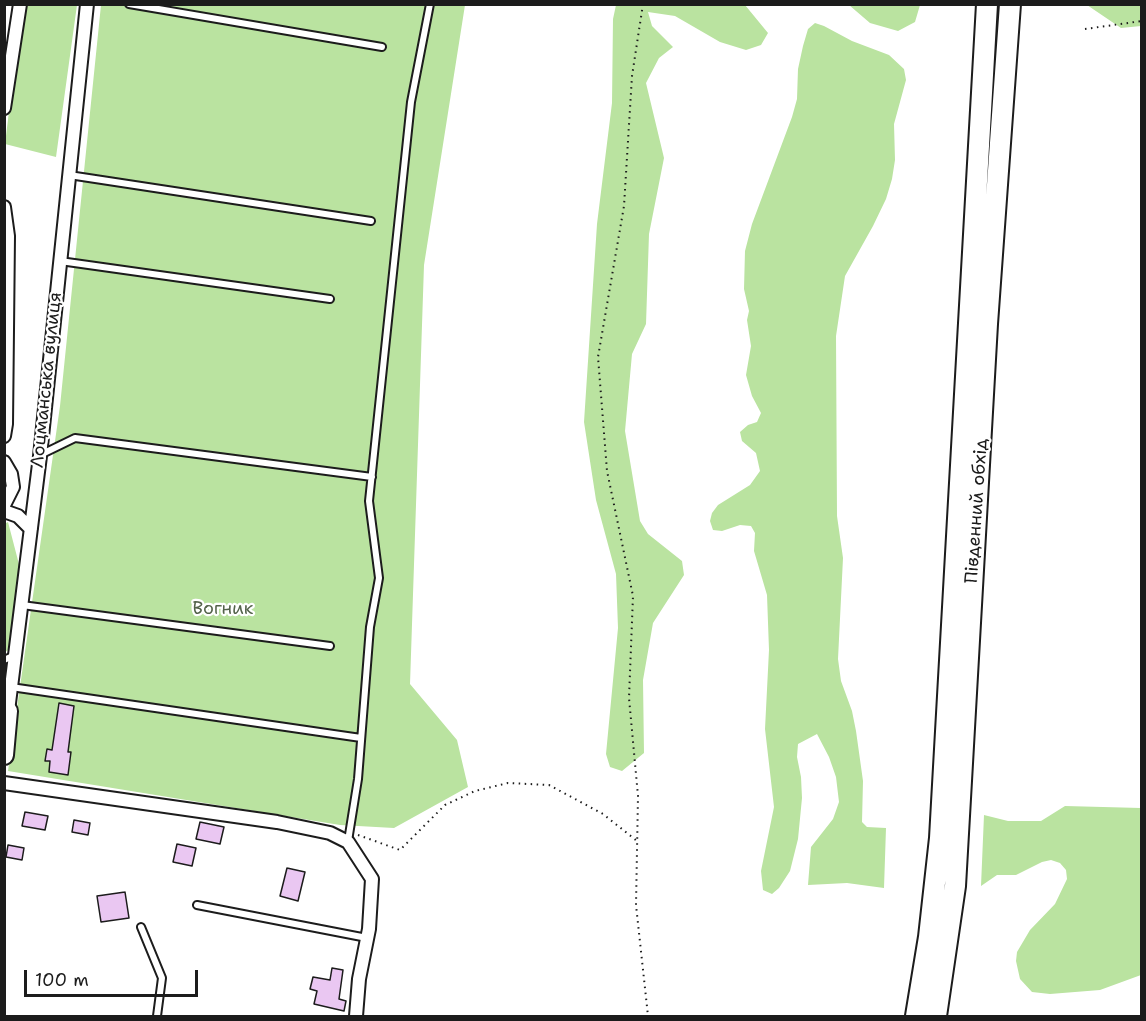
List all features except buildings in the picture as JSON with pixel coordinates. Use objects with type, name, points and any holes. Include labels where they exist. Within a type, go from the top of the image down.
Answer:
[{"type":"main road","name":"Південний обхід","points":[[916,1017],[940,838],[987,4]]},
{"type":"main road","name":"Південний обхід","points":[[936,1017],[956,875],[987,324],[1010,4]]},
{"type":"street","points":[[4,108],[20,4]]},
{"type":"street","name":"Лоцманська вулиця","points":[[4,755],[6,709],[11,687],[10,657],[22,605],[40,456],[87,4]]},
{"type":"street","points":[[4,207],[9,236],[4,436]]},
{"type":"street","points":[[4,462],[11,474],[13,487],[4,505]]},
{"type":"street","points":[[4,511],[18,516],[31,529]]},
{"type":"street","points":[[4,783],[277,822],[348,837],[372,879],[367,938],[359,979],[356,1017]]},
{"type":"lane","points":[[129,4],[382,46]]},
{"type":"lane","points":[[348,837],[358,779],[370,627],[379,578],[369,501],[411,102],[430,4]]},
{"type":"lane","points":[[69,175],[371,221]]},
{"type":"lane","points":[[60,260],[330,299]]},
{"type":"lane","points":[[40,456],[75,438],[372,477]]},
{"type":"lane","points":[[22,605],[330,646]]},
{"type":"lane","points":[[11,687],[361,738]]},
{"type":"lane","points":[[197,905],[367,938]]},
{"type":"lane","points":[[141,927],[162,978],[157,1017]]},
{"type":"path","points":[[643,4],[632,76],[624,206],[598,357],[607,471],[633,596],[629,698],[639,796],[636,905],[648,1017]]},
{"type":"path","points":[[1085,29],[1142,21]]},
{"type":"path","points":[[348,837],[400,850],[445,805],[475,791],[508,783],[549,785],[603,814],[638,841]]},
{"type":"green space","points":[[22,5],[77,5],[56,157],[5,144]]},
{"type":"green space","name":"Вогник","points":[[101,5],[465,5],[424,265],[410,684],[457,740],[468,787],[394,828],[340,825],[8,771],[60,406]]},
{"type":"green space","points":[[616,5],[745,5],[768,33],[761,45],[746,50],[720,42],[675,16],[648,12],[652,26],[673,47],[659,58],[646,83],[664,158],[649,234],[646,324],[632,354],[625,431],[640,521],[648,534],[682,561],[684,575],[653,623],[643,680],[644,753],[622,771],[610,767],[606,754],[618,628],[616,574],[596,500],[584,422],[597,224],[612,103],[613,19]]},
{"type":"green space","points":[[849,5],[920,5],[915,22],[898,31],[870,23]]},
{"type":"green space","points":[[1087,5],[1141,5],[1141,26],[1121,28]]},
{"type":"green space","points":[[815,23],[852,41],[889,55],[904,69],[906,80],[894,124],[895,160],[892,179],[886,199],[873,226],[845,276],[836,336],[837,516],[843,558],[838,659],[841,681],[852,711],[856,731],[863,781],[862,822],[867,827],[886,828],[884,888],[847,883],[808,885],[811,847],[833,819],[839,802],[836,777],[817,734],[798,744],[797,757],[802,798],[798,839],[790,871],[779,888],[772,894],[763,890],[761,871],[774,807],[765,729],[769,650],[767,595],[754,551],[755,533],[751,526],[740,525],[722,531],[713,530],[710,521],[718,505],[750,485],[760,471],[756,453],[742,441],[740,432],[748,425],[757,422],[761,413],[752,396],[746,375],[751,346],[747,320],[749,311],[744,289],[745,251],[752,224],[792,117],[797,99],[798,69],[803,46],[808,29]]},
{"type":"green space","points":[[8,522],[21,572],[12,648],[5,652],[4,524]]},
{"type":"green space","points":[[1065,806],[1141,808],[1141,975],[1100,990],[1050,994],[1032,992],[1020,979],[1016,961],[1017,952],[1030,930],[1055,904],[1067,879],[1066,870],[1060,863],[1051,860],[1016,875],[997,875],[981,886],[984,815],[1008,821],[1041,821]]}]
